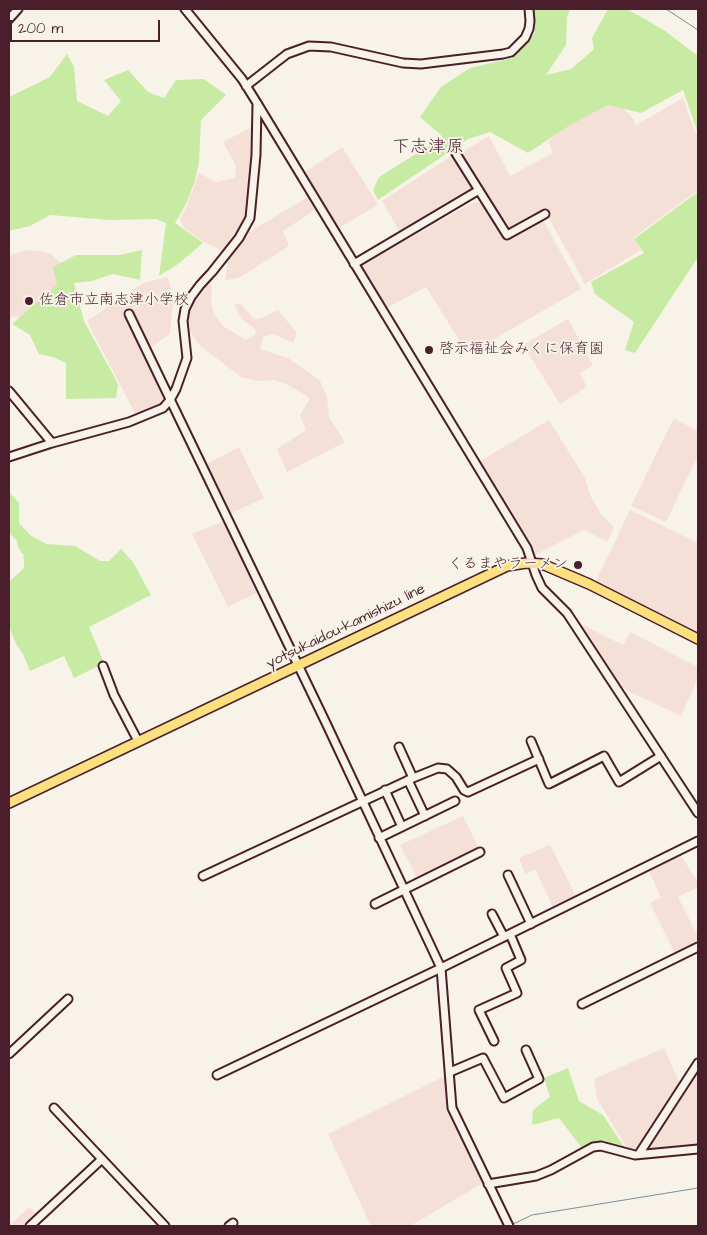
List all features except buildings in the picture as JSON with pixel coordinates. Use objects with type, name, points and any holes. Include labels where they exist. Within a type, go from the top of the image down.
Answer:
[{"type":"main road","name":"yotsukaidou-kamishizu line","points":[[9,803],[508,566],[532,563],[542,564],[564,572],[698,639]]},
{"type":"street","points":[[9,19],[18,9]]},
{"type":"street","points":[[185,9],[246,86],[257,103],[527,548],[542,588],[571,619],[698,813]]},
{"type":"street","points":[[246,86],[286,54],[309,46],[331,48],[403,64],[421,64],[503,54],[510,52],[525,38],[529,29],[529,9]]},
{"type":"street","points":[[9,457],[129,422],[163,408],[170,400],[187,358],[183,321],[185,309],[191,297],[240,238],[250,218],[256,155],[257,103]]},
{"type":"street","points":[[455,152],[506,235],[545,214]]},
{"type":"street","points":[[354,264],[479,190]]},
{"type":"street","points":[[129,314],[298,665],[440,968],[452,1108],[509,1226]]},
{"type":"street","points":[[9,391],[52,443]]},
{"type":"street","points":[[103,666],[114,695],[138,741]]},
{"type":"street","points":[[530,741],[550,784],[604,756],[619,782],[661,756]]},
{"type":"street","points":[[399,747],[425,816]]},
{"type":"street","points":[[203,876],[385,790],[438,768],[447,769],[456,777],[464,790],[468,792],[538,759]]},
{"type":"street","points":[[385,790],[402,827]]},
{"type":"street","points":[[379,838],[455,801]]},
{"type":"street","points":[[217,1075],[507,936],[698,841]]},
{"type":"street","points":[[376,904],[480,852]]},
{"type":"street","points":[[508,875],[531,924]]},
{"type":"street","points":[[492,914],[522,960],[506,968],[517,993],[478,1010],[494,1041]]},
{"type":"street","points":[[582,1004],[698,946]]},
{"type":"street","points":[[9,1054],[68,1000]]},
{"type":"street","points":[[450,1072],[483,1058],[504,1098],[540,1079],[526,1050]]},
{"type":"street","points":[[639,1154],[698,1063]]},
{"type":"street","points":[[54,1108],[165,1226]]},
{"type":"street","points":[[488,1184],[536,1176],[593,1147],[600,1146],[639,1154],[698,1149]]},
{"type":"street","points":[[30,1226],[102,1159]]},
{"type":"shaded area","points":[[683,98],[698,136],[698,190],[633,238],[641,250],[585,284],[545,211],[512,229],[503,226],[459,154],[489,136],[510,176],[553,153],[548,142],[576,115],[613,99],[631,116],[636,125]]},
{"type":"shaded area","points":[[256,125],[248,216],[226,252],[205,243],[185,229],[180,220],[199,173],[216,182],[235,178],[236,166],[223,142]]},
{"type":"shaded area","points":[[342,147],[378,205],[337,229],[302,174]]},
{"type":"shaded area","points":[[453,155],[475,190],[401,234],[382,201]]},
{"type":"shaded area","points":[[308,197],[315,210],[283,231],[289,246],[239,278],[225,280],[229,258],[251,231]]},
{"type":"shaded area","points":[[474,202],[483,204],[507,241],[543,220],[581,289],[468,354],[426,287],[384,309],[360,266]]},
{"type":"shaded area","name":"佐倉市立南志津小学校","points":[[27,250],[51,254],[60,262],[66,273],[62,286],[22,319],[14,316],[9,319],[9,255]]},
{"type":"shaded area","points":[[167,277],[170,283],[173,303],[170,334],[144,352],[166,400],[159,407],[137,417],[87,321],[143,283]]},
{"type":"shaded area","points":[[209,281],[212,287],[211,303],[214,314],[223,326],[246,340],[256,334],[255,329],[242,319],[234,305],[240,303],[254,319],[264,317],[278,310],[297,333],[293,343],[273,334],[263,337],[260,349],[288,358],[320,381],[327,397],[329,417],[345,442],[287,472],[277,449],[306,430],[300,415],[310,398],[275,380],[259,381],[241,377],[198,344],[185,323],[191,301]]},
{"type":"shaded area","points":[[568,319],[593,365],[580,373],[587,387],[560,404],[523,345]]},
{"type":"shaded area","points":[[674,418],[698,431],[698,455],[666,522],[631,506]]},
{"type":"shaded area","points":[[549,420],[585,478],[590,495],[601,514],[614,528],[607,542],[584,530],[533,556],[477,463]]},
{"type":"shaded area","points":[[239,447],[264,498],[228,515],[204,465]]},
{"type":"shaded area","points":[[630,510],[698,543],[698,634],[595,583]]},
{"type":"shaded area","points":[[224,521],[257,593],[228,607],[192,534]]},
{"type":"shaded area","points":[[575,621],[623,645],[630,632],[698,667],[698,678],[681,716],[616,685]]},
{"type":"shaded area","points":[[463,816],[480,851],[421,879],[416,876],[400,845]]},
{"type":"shaded area","points":[[550,845],[578,900],[555,911],[535,869],[525,874],[519,858]]},
{"type":"shaded area","points":[[680,854],[698,882],[698,887],[678,897],[698,937],[698,945],[676,955],[650,903],[661,898],[648,869]]},
{"type":"shaded area","points":[[664,1048],[681,1086],[638,1151],[633,1151],[625,1145],[597,1099],[594,1079]]},
{"type":"shaded area","points":[[698,1067],[698,1148],[644,1151]]},
{"type":"shaded area","points":[[447,1075],[446,1110],[483,1183],[410,1226],[371,1226],[328,1134]]},
{"type":"shaded area","points":[[29,1207],[38,1216],[28,1226],[9,1226]]},
{"type":"green space","points":[[534,9],[570,9],[567,17],[566,45],[546,75],[571,69],[594,49],[592,38],[608,9],[627,9],[664,30],[698,56],[698,133],[683,90],[641,113],[608,105],[570,125],[528,153],[490,132],[468,139],[378,200],[373,190],[379,177],[443,137],[420,117],[441,87],[470,68],[508,59],[535,33]]},
{"type":"green space","points":[[67,54],[74,67],[77,101],[108,116],[121,101],[104,80],[128,70],[148,92],[164,98],[176,80],[204,79],[226,95],[201,120],[199,162],[195,181],[186,204],[175,223],[203,243],[178,264],[159,276],[166,223],[156,219],[110,220],[50,215],[30,226],[9,231],[9,97],[50,77]]},
{"type":"green space","points":[[698,192],[698,257],[635,353],[625,350],[634,322],[595,294],[591,282],[644,253],[634,239]]},
{"type":"green space","points":[[142,250],[140,280],[113,274],[92,281],[74,283],[84,321],[118,384],[116,398],[66,399],[66,363],[53,357],[39,354],[30,335],[12,324],[57,285],[53,267],[76,255],[120,255]]},
{"type":"green space","points":[[9,492],[19,503],[19,523],[30,535],[46,544],[75,546],[100,561],[109,561],[121,549],[133,562],[151,595],[89,627],[104,663],[74,678],[64,656],[30,671],[9,626],[9,582],[24,568],[24,556],[18,547],[17,541],[9,533]]},
{"type":"green space","points":[[568,1068],[579,1101],[603,1115],[625,1148],[594,1142],[582,1148],[559,1118],[532,1125],[533,1110],[550,1097],[544,1078]]},
{"type":"waterway","points":[[666,9],[698,30]]},
{"type":"waterway","points":[[511,1225],[532,1215],[698,1188]]},
{"type":"place","name":"佐倉市立南志津小学校","points":[[29,301]]},
{"type":"place","name":"啓示福祉会みくに保育園","points":[[429,350]]},
{"type":"place","name":"くるまやラーメン","points":[[578,565]]},
{"type":"district","name":"下志津原","points":[[428,148]]}]
